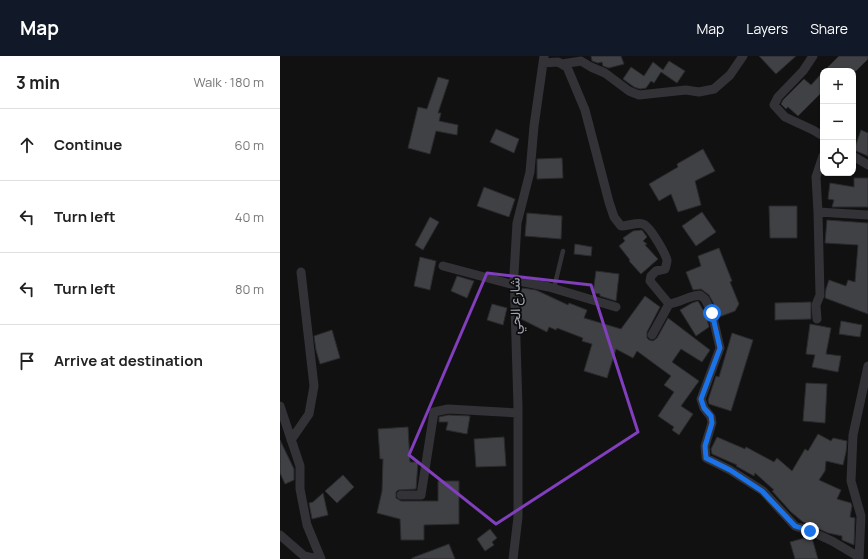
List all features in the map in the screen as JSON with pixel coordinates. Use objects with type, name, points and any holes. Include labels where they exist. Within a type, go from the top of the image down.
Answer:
[{"type":"street","points":[[562,64],[581,61],[605,73],[629,91],[639,95],[686,90],[699,92],[714,89],[730,75],[743,56]]},
{"type":"street","points":[[813,56],[803,71],[778,97],[774,105],[784,117],[820,134]]},
{"type":"street","points":[[544,60],[558,62],[567,67],[585,110],[614,217],[621,226],[639,223],[645,224],[650,229],[665,255],[667,262],[665,269],[656,271],[651,276],[650,281],[669,304]]},
{"type":"street","name":"شارع الحي","points":[[513,559],[518,516],[518,413],[514,283],[517,223],[530,172],[534,126],[544,60]]},
{"type":"street","points":[[856,158],[868,165]]},
{"type":"street","points":[[817,319],[816,305],[820,295],[816,178],[820,165]]},
{"type":"street","points":[[818,212],[868,215]]},
{"type":"street","points":[[443,266],[514,283],[554,288],[616,307]]},
{"type":"street","points":[[291,440],[309,414],[314,386],[301,272]]},
{"type":"street","points":[[669,304],[679,303],[692,296],[700,295],[705,298],[712,313],[720,348],[701,399],[704,408],[711,416],[712,423],[705,446],[706,458],[730,470],[762,491],[795,526],[832,541],[859,558],[861,516],[851,481],[851,473],[853,435],[868,366]]},
{"type":"street","points":[[652,335],[669,304]]},
{"type":"street","points":[[280,406],[300,466],[300,489],[307,525],[319,559]]},
{"type":"street","points":[[401,495],[421,495],[434,412],[448,409],[518,413]]},
{"type":"street","points":[[280,535],[304,556],[319,559]]},
{"type":"lane","points":[[554,288],[563,251]]},
{"type":"highlighted area","points":[[487,273],[591,285],[638,432],[496,524],[409,455]]},
{"type":"building","points":[[591,56],[621,56],[624,64],[609,68],[603,66],[602,62],[598,63],[592,61]]},
{"type":"building","points":[[759,56],[796,56],[776,74]]},
{"type":"building","points":[[839,56],[868,56],[868,59],[856,71],[856,68],[827,68]]},
{"type":"building","points":[[669,61],[685,71],[677,83],[661,72],[654,83],[651,81],[646,88],[640,89],[634,87],[623,79],[631,67],[644,76],[653,62],[663,70]]},
{"type":"building","points":[[820,75],[820,94],[798,116],[788,107],[786,109],[781,104],[783,100],[804,79],[811,85]]},
{"type":"building","points":[[438,77],[449,80],[438,113],[441,113],[439,121],[458,125],[457,135],[436,131],[430,154],[408,148],[418,107],[427,109]]},
{"type":"building","points":[[496,129],[519,139],[514,153],[490,142]]},
{"type":"building","points":[[861,130],[868,133],[868,156],[856,151],[856,144]]},
{"type":"building","points":[[703,149],[715,171],[695,181],[701,205],[678,212],[671,194],[659,201],[649,184],[678,167],[677,164]]},
{"type":"building","points":[[562,158],[563,178],[537,179],[537,159]]},
{"type":"building","points":[[854,178],[868,178],[868,207],[832,207],[834,200],[828,199],[830,183],[854,187]]},
{"type":"building","points":[[484,187],[515,199],[509,217],[477,206]]},
{"type":"building","points":[[769,206],[797,206],[797,238],[770,238]]},
{"type":"building","points":[[702,212],[716,232],[696,246],[682,226]]},
{"type":"building","points":[[527,213],[562,216],[561,239],[525,236]]},
{"type":"building","points":[[430,217],[439,222],[423,250],[415,245]]},
{"type":"building","points":[[827,220],[868,223],[868,314],[825,298],[829,280],[846,286],[848,280],[855,282],[858,245],[825,243]]},
{"type":"building","points":[[642,230],[647,237],[643,241],[647,244],[645,245],[658,259],[641,274],[629,261],[630,260],[619,246],[625,241],[623,238],[633,231]]},
{"type":"building","points":[[575,244],[592,247],[591,256],[574,254]]},
{"type":"building","points":[[719,248],[739,304],[735,311],[719,317],[709,295],[701,289],[693,290],[686,272],[701,266],[698,256]]},
{"type":"building","points":[[420,257],[436,261],[430,290],[414,286]]},
{"type":"building","points":[[596,271],[619,274],[616,301],[600,296],[600,294],[593,293]]},
{"type":"building","points":[[457,276],[474,281],[467,298],[451,291]]},
{"type":"building","points":[[522,288],[536,290],[568,305],[569,303],[587,310],[584,318],[621,329],[645,296],[660,307],[647,332],[647,338],[649,340],[653,341],[657,338],[668,318],[710,350],[702,362],[681,349],[672,362],[699,381],[681,406],[693,414],[679,435],[672,430],[674,427],[658,416],[674,392],[664,385],[671,376],[637,351],[633,358],[616,349],[607,378],[584,371],[592,344],[582,341],[583,338],[557,328],[556,330],[549,327],[547,332],[521,319]]},
{"type":"building","points":[[698,301],[706,315],[709,327],[696,336],[680,310]]},
{"type":"building","points":[[811,302],[811,319],[775,320],[775,303]]},
{"type":"building","points":[[492,304],[507,308],[503,325],[487,320]]},
{"type":"building","points":[[841,321],[862,325],[860,337],[839,334]]},
{"type":"building","points":[[810,324],[831,328],[826,354],[841,356],[838,372],[812,367],[815,355],[806,354]]},
{"type":"building","points":[[332,330],[340,358],[320,364],[314,336]]},
{"type":"building","points":[[732,333],[753,340],[731,411],[709,404],[708,400],[716,376],[719,377]]},
{"type":"building","points":[[806,383],[827,384],[825,423],[803,421]]},
{"type":"building","points":[[448,415],[470,416],[467,434],[446,430],[448,422],[439,422],[439,417]]},
{"type":"building","points":[[408,427],[410,462],[418,462],[416,489],[398,490],[396,492],[396,498],[401,501],[438,501],[438,481],[459,481],[459,524],[424,525],[424,540],[401,540],[400,519],[377,513],[382,491],[383,459],[380,459],[378,429]]},
{"type":"building","points":[[818,434],[831,441],[833,438],[847,441],[843,465],[826,461],[825,471],[819,480],[841,490],[837,499],[851,503],[852,506],[850,517],[855,518],[854,545],[842,540],[842,536],[828,533],[803,522],[791,512],[772,491],[774,490],[755,473],[754,476],[736,466],[737,465],[712,454],[711,449],[717,437],[745,449],[746,447],[774,462],[777,458],[792,471],[805,449],[808,451]]},
{"type":"building","points":[[504,437],[506,466],[476,467],[474,439]]},
{"type":"building","points":[[280,440],[294,469],[294,480],[285,484],[280,473]]},
{"type":"building","points":[[343,475],[354,487],[337,503],[325,491]]},
{"type":"building","points":[[323,493],[328,515],[312,519],[309,503],[313,502]]},
{"type":"building","points":[[490,529],[497,538],[492,542],[494,545],[485,551],[477,539]]},
{"type":"building","points":[[808,537],[812,538],[818,559],[795,559],[790,542]]},
{"type":"building","points":[[449,544],[455,559],[412,559],[412,558]]},
{"type":"route","points":[[712,313],[720,348],[701,399],[704,408],[711,416],[712,423],[705,446],[706,458],[730,470],[762,491],[795,526],[810,531]]}]
